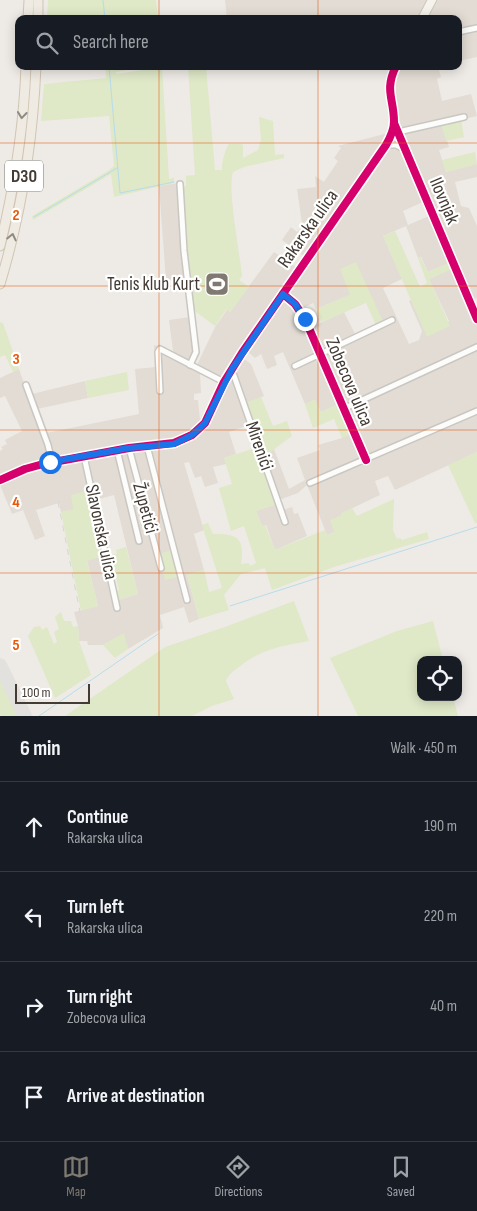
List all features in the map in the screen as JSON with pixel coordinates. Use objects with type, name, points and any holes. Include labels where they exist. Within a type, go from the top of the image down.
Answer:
[{"type":"main road","points":[[28,15],[29,0]]},
{"type":"main road","points":[[38,0],[38,15]]},
{"type":"main road","points":[[424,15],[432,0]]},
{"type":"main road","name":"D30","points":[[0,246],[14,176],[22,120],[26,70]]},
{"type":"main road","name":"D30","points":[[0,284],[21,194],[30,135],[36,70]]},
{"type":"main road","name":"Rakarska ulica","points":[[0,480],[25,469],[52,462],[129,448],[174,444],[199,430],[210,415],[224,382],[232,369],[386,145],[392,133],[394,122],[389,87],[395,70]]},
{"type":"street","points":[[462,31],[477,28]]},
{"type":"street","points":[[398,132],[464,117]]},
{"type":"street","name":"Ilovnjak","points":[[394,122],[477,318]]},
{"type":"street","points":[[386,145],[396,145],[404,149]]},
{"type":"street","points":[[180,184],[184,251],[196,352],[190,365]]},
{"type":"street","name":"Zobecova ulica","points":[[283,294],[295,304],[302,315],[366,460]]},
{"type":"street","points":[[295,366],[392,320]]},
{"type":"street","points":[[343,409],[477,347]]},
{"type":"street","points":[[160,391],[158,350],[162,350],[224,382]]},
{"type":"street","name":"Mirenići","points":[[232,369],[285,522]]},
{"type":"street","points":[[26,385],[48,445],[52,462]]},
{"type":"street","points":[[310,483],[477,412]]},
{"type":"street","points":[[147,446],[187,600]]},
{"type":"street","name":"Župetići","points":[[129,448],[161,568]]},
{"type":"street","points":[[117,450],[139,541]]},
{"type":"street","name":"Slavonska ulica","points":[[84,456],[118,608]]},
{"type":"shaded area","points":[[225,0],[477,0],[477,57],[462,60],[462,15],[227,15]]},
{"type":"shaded area","points":[[389,70],[439,70],[441,77],[437,79],[442,101],[471,94],[477,116],[442,124],[449,147],[439,150],[446,172],[477,164],[477,177],[455,182],[461,206],[469,208],[477,226],[477,298],[473,300],[477,308],[477,452],[395,490],[388,476],[375,481],[380,495],[342,513],[334,532],[327,535],[307,485],[298,493],[279,500],[283,510],[292,507],[294,514],[298,513],[307,536],[275,550],[266,525],[262,526],[256,511],[277,504],[249,425],[229,432],[236,454],[224,458],[226,464],[213,467],[218,483],[205,487],[201,476],[195,478],[189,462],[184,463],[204,530],[194,534],[204,570],[187,575],[199,619],[189,623],[184,607],[160,615],[163,628],[128,649],[123,634],[103,645],[88,645],[87,641],[79,641],[78,626],[74,612],[98,606],[87,560],[105,556],[115,601],[138,594],[114,495],[92,501],[89,490],[73,510],[61,512],[59,503],[36,510],[45,536],[35,540],[23,510],[12,514],[0,485],[0,451],[3,449],[1,447],[7,444],[5,440],[22,431],[5,396],[0,398],[0,378],[19,369],[28,395],[85,381],[88,398],[37,409],[46,433],[139,414],[135,369],[156,367],[154,345],[173,351],[169,320],[190,317],[194,353],[190,362],[197,365],[215,327],[227,310],[230,312],[274,252],[296,267],[304,256],[282,240],[291,227],[297,232],[301,228],[297,189],[316,187],[315,176],[324,182],[338,161],[334,158],[341,148],[338,146],[388,133],[385,81]],"holes":[[[423,202],[429,216],[408,225],[403,211]],[[406,226],[418,258],[421,257],[428,272],[449,263],[451,269],[429,279],[449,321],[427,336],[411,300],[409,301],[422,331],[419,340],[409,344],[383,288],[402,279],[383,236]],[[356,263],[376,325],[355,334],[344,312],[312,327],[303,308],[313,303],[316,309],[350,295]],[[248,352],[255,358],[261,354],[267,369],[277,365],[274,356],[283,352],[305,404],[315,400],[321,412],[339,404],[342,438],[318,445],[320,450],[297,458],[305,480],[289,489],[274,449],[265,455],[246,403],[264,396],[251,364],[243,358]],[[200,374],[219,383],[200,420],[198,400],[194,400],[194,394],[201,393]]]},
{"type":"shaded area","points":[[178,183],[185,278],[166,280],[159,186]]},
{"type":"green space","points":[[48,0],[156,0],[158,15],[47,15]]},
{"type":"green space","points":[[105,70],[128,70],[116,72],[116,74],[142,70],[162,70],[169,179],[174,178],[174,183],[114,197],[111,174],[33,220],[32,216],[114,166],[109,116],[41,121],[44,84],[106,78]]},
{"type":"green space","points":[[188,70],[206,70],[215,170],[222,170],[226,148],[229,144],[243,145],[243,158],[258,150],[261,140],[259,117],[273,121],[275,155],[284,154],[284,158],[244,167],[233,172],[233,207],[242,276],[239,280],[249,287],[230,312],[226,310],[215,326],[192,309],[183,187],[186,186],[186,176],[195,175]]},
{"type":"green space","points":[[461,120],[464,137],[446,141],[441,124]]},
{"type":"green space","points":[[475,152],[477,164],[446,172],[442,160]]},
{"type":"green space","points":[[395,231],[420,287],[427,283],[418,258],[420,257],[428,272],[449,263],[452,269],[429,279],[450,326],[427,337],[383,236]]},
{"type":"green space","points":[[356,262],[383,321],[376,325],[366,303],[322,322],[316,309],[350,295],[340,269]]},
{"type":"green space","points":[[0,322],[3,323],[19,369],[13,372],[5,355],[0,357]]},
{"type":"green space","points":[[127,372],[129,390],[88,398],[85,381]]},
{"type":"green space","points":[[261,397],[273,426],[287,421],[292,436],[265,456],[246,403]]},
{"type":"green space","points":[[315,399],[321,412],[339,404],[352,434],[342,438],[334,419],[313,428],[305,404]]},
{"type":"green space","points":[[258,447],[277,504],[256,511],[262,526],[265,525],[275,550],[325,530],[327,535],[334,532],[330,520],[352,508],[357,516],[394,499],[393,530],[397,539],[400,538],[402,540],[427,532],[429,539],[334,567],[272,590],[265,568],[241,574],[224,595],[229,610],[199,619],[187,574],[204,570],[209,592],[222,588],[202,525],[208,523],[213,534],[234,536],[238,539],[242,549],[241,564],[249,563],[250,566],[256,563],[244,526],[231,531],[219,488],[232,484],[224,458]]},
{"type":"green space","points":[[477,452],[477,523],[475,523],[448,465]]},
{"type":"green space","points":[[89,490],[105,556],[87,561],[98,606],[81,611],[61,512],[73,509],[71,495]]},
{"type":"green space","points":[[126,547],[138,594],[118,600],[116,591],[119,590],[111,555],[117,554],[116,550]]},
{"type":"green space","points":[[171,550],[178,577],[165,580],[158,554]]},
{"type":"green space","points":[[294,601],[309,641],[264,652],[235,670],[226,681],[234,699],[212,706],[192,716],[65,716],[165,647]]},
{"type":"green space","points":[[61,612],[64,621],[71,621],[73,627],[78,626],[79,641],[91,675],[55,698],[28,636],[34,627],[40,626],[42,630],[47,627],[54,644],[57,642],[54,632],[59,629],[55,617]]},
{"type":"green space","points":[[433,621],[442,656],[417,656],[417,701],[454,701],[458,716],[358,716],[330,658],[397,631]]},
{"type":"green space","points":[[124,633],[128,649],[115,658],[103,645]]},
{"type":"green space","points":[[0,675],[21,716],[1,716]]},
{"type":"waterway","points":[[103,0],[105,15]]},
{"type":"waterway","points":[[109,70],[120,193],[174,182]]},
{"type":"waterway","points":[[34,217],[117,168]]},
{"type":"waterway","points":[[230,606],[477,527]]},
{"type":"waterway","points":[[39,716],[158,634]]},
{"type":"taxiway","points":[[0,665],[25,716]]},
{"type":"railway","points":[[58,502],[80,612]]},
{"type":"cycle path","points":[[0,480],[25,469],[43,464],[129,448],[174,443],[192,435],[205,423],[224,382],[242,353],[387,142],[394,125],[390,88],[394,70]]},
{"type":"cycle path","points":[[394,123],[477,319]]},
{"type":"cycle path","points":[[283,294],[295,304],[305,319],[366,460]]},
{"type":"place","name":"Tenis klub Kurt","points":[[217,284]]},
{"type":"route","points":[[50,462],[129,448],[174,444],[192,435],[205,423],[224,382],[283,294],[295,304],[305,319]]}]
